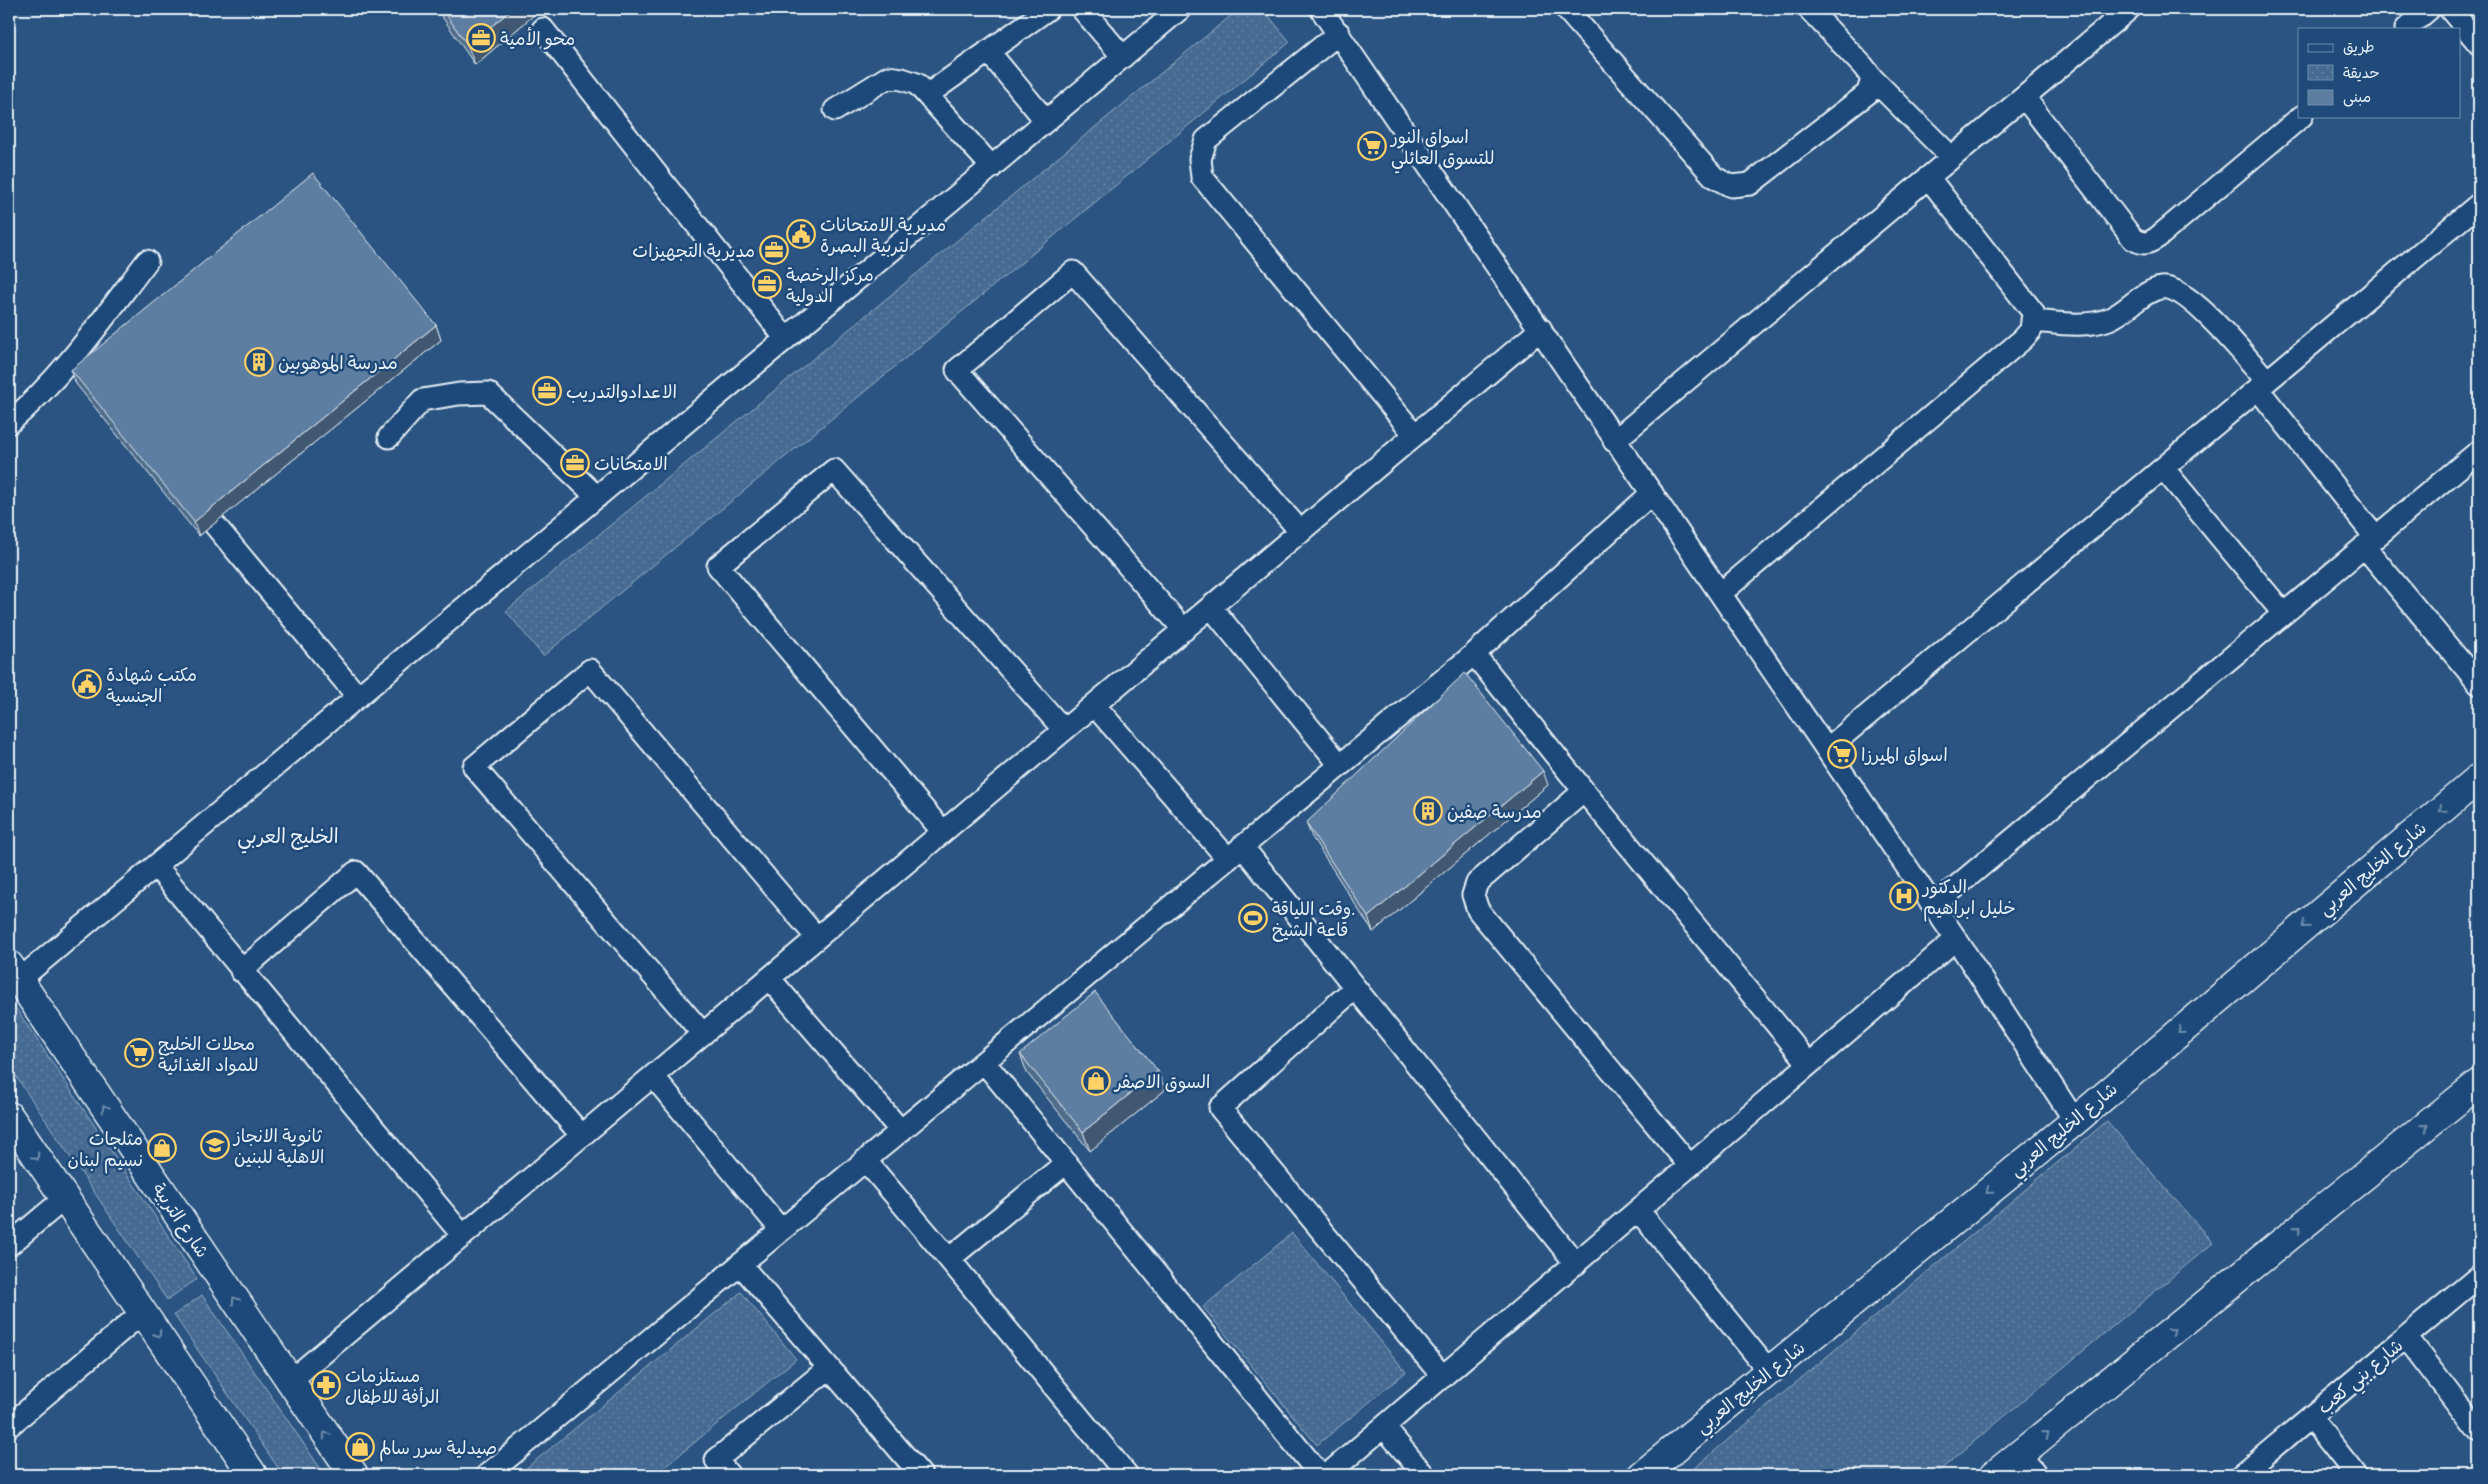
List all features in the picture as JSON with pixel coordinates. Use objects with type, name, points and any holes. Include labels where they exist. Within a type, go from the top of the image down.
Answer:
[{"type":"main road","name":"شارع الخليج العربي","points":[[1642,1475],[2074,1121],[2479,778]]},
{"type":"main road","name":"شارع التربية","points":[[14,973],[354,1475]]},
{"type":"main road","points":[[1994,1475],[2028,1465],[2479,1083]]},
{"type":"main road","points":[[9,1116],[253,1475]]},
{"type":"street","points":[[927,95],[1048,9]]},
{"type":"street","points":[[1082,9],[1123,57]]},
{"type":"street","points":[[14,973],[156,866],[1180,9]]},
{"type":"street","points":[[1321,9],[1956,939],[2074,1121]]},
{"type":"street","points":[[1566,9],[1714,177],[1731,186],[1750,184],[1868,93],[1872,78]]},
{"type":"street","points":[[1809,9],[1872,78],[1951,158]]},
{"type":"street","points":[[1614,440],[2128,9]]},
{"type":"street","points":[[2407,28],[2429,9]]},
{"type":"street","points":[[2450,9],[2479,44]]},
{"type":"street","points":[[543,29],[786,339]]},
{"type":"street","points":[[1339,33],[1206,140],[1200,159],[1202,176],[1415,435]]},
{"type":"street","points":[[988,51],[1046,121]]},
{"type":"street","points":[[835,110],[888,78],[902,79],[917,84],[992,167]]},
{"type":"street","points":[[2024,97],[2133,239],[2141,244],[2150,242],[2158,237],[2300,118]]},
{"type":"street","points":[[1720,593],[2023,340],[2031,330],[2034,321],[2033,312],[1928,177]]},
{"type":"street","points":[[1826,749],[2479,204]]},
{"type":"street","points":[[9,423],[34,402],[68,363],[147,261]]},
{"type":"street","points":[[1184,630],[957,370],[1072,272],[1300,532]]},
{"type":"street","points":[[2034,321],[2093,323],[2110,319],[2150,292],[2162,287],[2179,291],[2201,309],[2263,385],[2370,542],[2479,684]]},
{"type":"street","points":[[290,1381],[1541,329]]},
{"type":"street","points":[[389,437],[422,400],[459,394],[488,393],[597,497]]},
{"type":"street","points":[[1933,906],[2479,450]]},
{"type":"street","points":[[2163,468],[2283,613]]},
{"type":"street","points":[[943,832],[718,566],[834,470],[1064,730]]},
{"type":"street","points":[[487,1475],[1474,654],[1652,494]]},
{"type":"street","points":[[214,524],[358,697]]},
{"type":"street","points":[[1211,607],[1340,765]]},
{"type":"street","points":[[1474,654],[1584,792],[1809,1064]]},
{"type":"street","points":[[704,1034],[474,767],[590,670],[817,938]]},
{"type":"street","points":[[1094,705],[1235,853],[1355,988],[1576,1264]]},
{"type":"street","points":[[1584,792],[1477,883],[1473,895],[1478,910],[1690,1166]]},
{"type":"street","points":[[156,866],[240,970],[463,1236]]},
{"type":"street","points":[[240,970],[356,872],[582,1136]]},
{"type":"street","points":[[1327,1475],[1956,939]]},
{"type":"street","points":[[769,978],[901,1131]]},
{"type":"street","points":[[1355,988],[1220,1108],[1443,1377]]},
{"type":"street","points":[[984,1062],[1320,1475]]},
{"type":"street","points":[[653,1076],[781,1230]]},
{"type":"street","points":[[865,1160],[1127,1475]]},
{"type":"street","points":[[949,1259],[1066,1163]]},
{"type":"street","points":[[9,1245],[65,1198]]},
{"type":"street","points":[[1638,1210],[1770,1371]]},
{"type":"street","points":[[740,1264],[922,1475]]},
{"type":"street","name":"شارع بني كعب","points":[[2241,1475],[2479,1276]]},
{"type":"street","points":[[9,1426],[143,1312]]},
{"type":"street","points":[[2406,1337],[2479,1432]]},
{"type":"street","points":[[729,1475],[716,1460],[829,1368]]},
{"type":"street","points":[[2310,1417],[2356,1475]]},
{"type":"street","points":[[1384,1427],[1424,1475]]},
{"type":"green space","points":[[1239,9],[1263,9],[1290,42],[543,656],[506,611]]},
{"type":"green space","points":[[9,998],[197,1279],[167,1300],[9,1066]]},
{"type":"green space","points":[[2107,1121],[2213,1243],[1934,1475],[1686,1475]]},
{"type":"green space","points":[[1292,1233],[1406,1372],[1317,1445],[1203,1307]]},
{"type":"green space","points":[[741,1292],[796,1359],[655,1475],[518,1475]]},
{"type":"green space","points":[[202,1295],[325,1475],[283,1475],[174,1315]]},
{"type":"building","points":[[442,9],[512,9],[468,46]]},
{"type":"building","name":"مدرسة الموهوبين","points":[[313,173],[436,325],[194,522],[71,370]]},
{"type":"building","name":"مدرسة صفين","points":[[1465,673],[1543,771],[1368,917],[1306,823]]},
{"type":"building","name":"السوق الاصفر","points":[[1095,992],[1158,1071],[1083,1132],[1020,1054]]},
{"type":"place","name":"محو الأمية","points":[[481,38]]},
{"type":"place","name":"اسواق النور للتسوق العائلي","points":[[1372,146]]},
{"type":"place","name":"مديرية الامتحانات لتربية البصرة","points":[[801,234]]},
{"type":"place","name":"مديرية التجهيزات","points":[[774,250]]},
{"type":"place","name":"مركز الرخصة الدولية","points":[[767,284]]},
{"type":"place","name":"مدرسة الموهوبين","points":[[259,362]]},
{"type":"place","name":"الاعدادوالتدريب","points":[[547,391]]},
{"type":"place","name":"الامتحانات","points":[[575,463]]},
{"type":"place","name":"مكتب شهادة الجنسية","points":[[87,684]]},
{"type":"place","name":"اسواق الميرزا","points":[[1842,754]]},
{"type":"place","name":"مدرسة صفين","points":[[1428,811]]},
{"type":"place","name":"الدكتور خليل ابراهيم","points":[[1904,896]]},
{"type":"place","name":"وقت اللياقة. قاعة الشيخ","points":[[1253,918]]},
{"type":"place","name":"محلات الخليج للمواد الغذائية","points":[[139,1053]]},
{"type":"place","name":"السوق الاصفر","points":[[1096,1081]]},
{"type":"place","name":"ثانوية الانجاز الاهلية للبنين","points":[[215,1145]]},
{"type":"place","name":"مثلجات نسيم لبنان","points":[[162,1148]]},
{"type":"place","name":"مستلزمات الرأفة للاطفال","points":[[326,1385]]},
{"type":"place","name":"صيدلية سرر سالم","points":[[360,1447]]},
{"type":"district","name":"الخليج العربي","points":[[288,835]]}]
